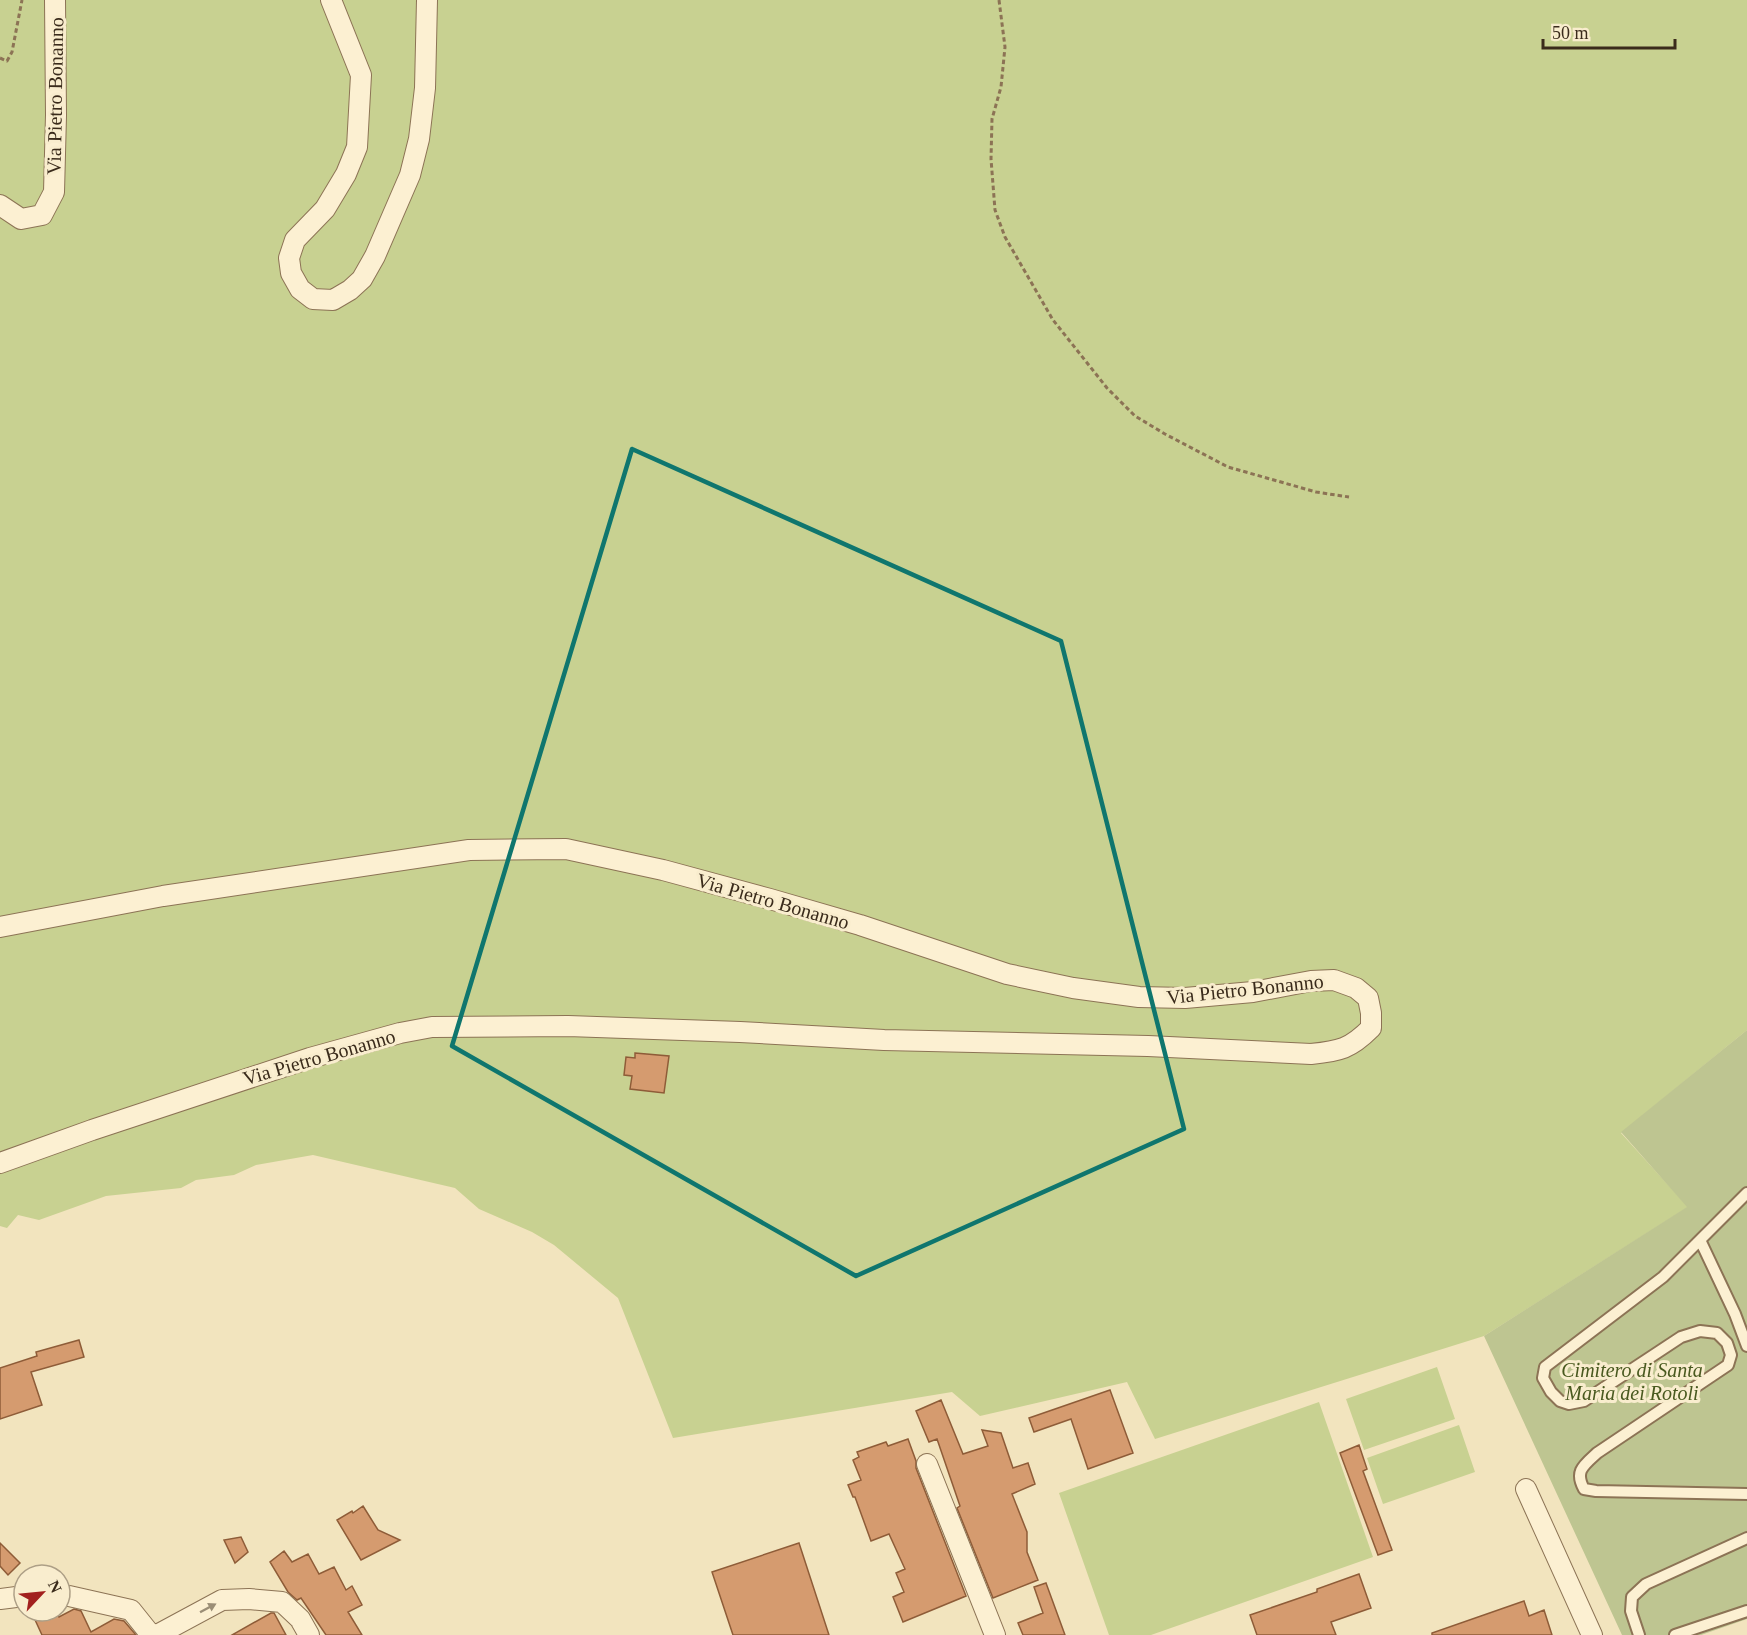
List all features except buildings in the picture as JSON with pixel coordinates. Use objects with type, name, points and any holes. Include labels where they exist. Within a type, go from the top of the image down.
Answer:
[{"type":"street","name":"Via Pietro Bonanno","points":[[0,205],[21,219],[42,215],[54,192],[55,0]]},
{"type":"street","points":[[330,0],[361,75],[357,147],[346,174],[325,209],[295,240],[289,258],[291,273],[300,289],[313,298],[333,300],[350,290],[362,279],[375,256],[410,175],[419,139],[425,88],[427,0]]},
{"type":"street","name":"Via Pietro Bonanno","points":[[0,927],[174,894],[469,850],[566,849],[663,870],[759,896],[860,925],[1007,974],[1073,988],[1139,998],[1185,998],[1254,992],[1311,981],[1334,980],[1356,988],[1368,998],[1371,1028],[1358,1042],[1336,1051],[1311,1054],[1148,1046],[884,1040],[580,1026],[432,1027],[400,1033],[310,1058],[103,1126],[0,1163]]},
{"type":"street","points":[[927,1464],[994,1635]]},
{"type":"street","points":[[1526,1489],[1592,1635]]},
{"type":"street","points":[[72,1597],[131,1610],[151,1635]]},
{"type":"street","points":[[157,1635],[222,1600],[249,1599],[282,1602],[300,1619],[309,1635]]},
{"type":"lane","points":[[1747,1193],[1663,1277],[1545,1367],[1544,1378],[1551,1392],[1560,1401],[1569,1404],[1584,1401],[1681,1337],[1700,1331],[1717,1333],[1727,1343],[1731,1355],[1728,1365],[1597,1453],[1581,1468],[1579,1480],[1584,1489],[1596,1491],[1747,1494]]},
{"type":"lane","points":[[1700,1240],[1735,1314],[1747,1346]]},
{"type":"lane","points":[[1640,1635],[1631,1611],[1632,1597],[1646,1584],[1747,1538]]},
{"type":"lane","points":[[1675,1635],[1747,1611]]},
{"type":"path","points":[[0,58],[7,61],[12,52],[22,0]]},
{"type":"path","points":[[999,0],[1005,47],[1000,87],[992,119],[991,159],[995,210],[1005,237],[1053,320],[1107,388],[1136,416],[1165,434],[1228,467],[1316,492],[1349,497]]},
{"type":"highlighted area","points":[[632,449],[1061,641],[1184,1129],[856,1276],[452,1046]]},
{"type":"green space","points":[[0,0],[1747,0],[1747,1030],[1621,1133],[1688,1207],[1484,1336],[1155,1439],[1127,1382],[980,1416],[952,1392],[673,1438],[618,1298],[554,1245],[532,1232],[479,1209],[455,1188],[313,1155],[256,1165],[234,1175],[196,1180],[181,1188],[106,1196],[39,1220],[18,1215],[7,1228],[0,1226]]},
{"type":"green space","name":"Cimitero di Santa Maria dei Rotoli","points":[[1747,1030],[1747,1619],[1701,1635],[1622,1635],[1484,1336],[1687,1207],[1621,1132]]},
{"type":"green space","points":[[1437,1367],[1455,1419],[1364,1450],[1346,1399]]},
{"type":"green space","points":[[1319,1402],[1373,1557],[1151,1635],[1109,1635],[1059,1493]]},
{"type":"green space","points":[[1459,1425],[1475,1472],[1383,1504],[1367,1458]]}]
